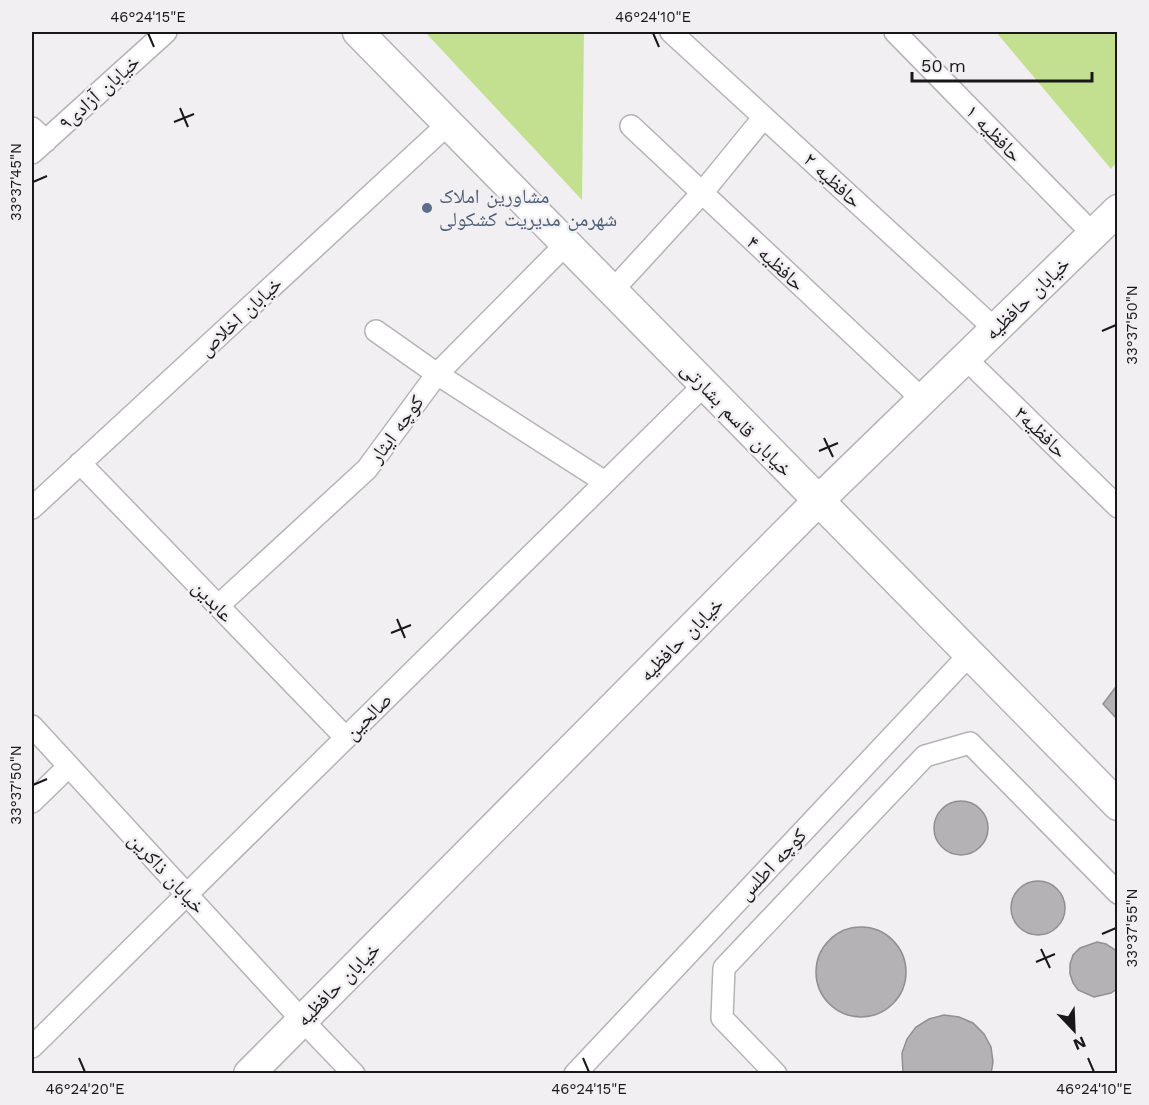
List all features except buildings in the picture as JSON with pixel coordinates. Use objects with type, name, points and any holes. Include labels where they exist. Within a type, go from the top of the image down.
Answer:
[{"type":"street","name":"خیابان آزادی۹","points":[[36,141],[166,32]]},
{"type":"street","name":"خیابان قاسم بشارتی","points":[[358,32],[1118,805]]},
{"type":"street","name":"حافظیه ۲","points":[[671,32],[995,329]]},
{"type":"street","name":"حافظیه ۱","points":[[895,32],[1093,234]]},
{"type":"street","points":[[612,291],[702,193],[764,117]]},
{"type":"street","name":"خیابان اخلاص","points":[[32,508],[448,123]]},
{"type":"street","name":"حافظیه ۴","points":[[631,126],[922,399]]},
{"type":"street","name":"خیابان حافظیه","points":[[249,1074],[818,501],[1118,210]]},
{"type":"street","name":"کوچه ایثار","points":[[218,606],[367,469],[436,374],[566,244]]},
{"type":"street","points":[[376,331],[436,374],[605,482]]},
{"type":"street","name":"حافظیه۳","points":[[965,358],[1118,507]]},
{"type":"street","name":"صالحین","points":[[32,1047],[704,385]]},
{"type":"street","name":"عابدین","points":[[80,463],[346,738]]},
{"type":"street","name":"کوچه اطلس","points":[[575,1074],[969,655]]},
{"type":"street","name":"خیابان ذاکرین","points":[[32,726],[354,1074]]},
{"type":"street","points":[[776,1074],[722,1018],[724,968],[925,756],[970,743],[1118,893]]},
{"type":"street","points":[[32,802],[69,766]]},
{"type":"green space","points":[[425,32],[584,32],[582,200]]},
{"type":"green space","points":[[996,32],[1117,32],[1117,162],[1111,169]]},
{"type":"place","name":"مشاورین املاک شهرمن مدیریت کشکولی","points":[[427,208]]}]
